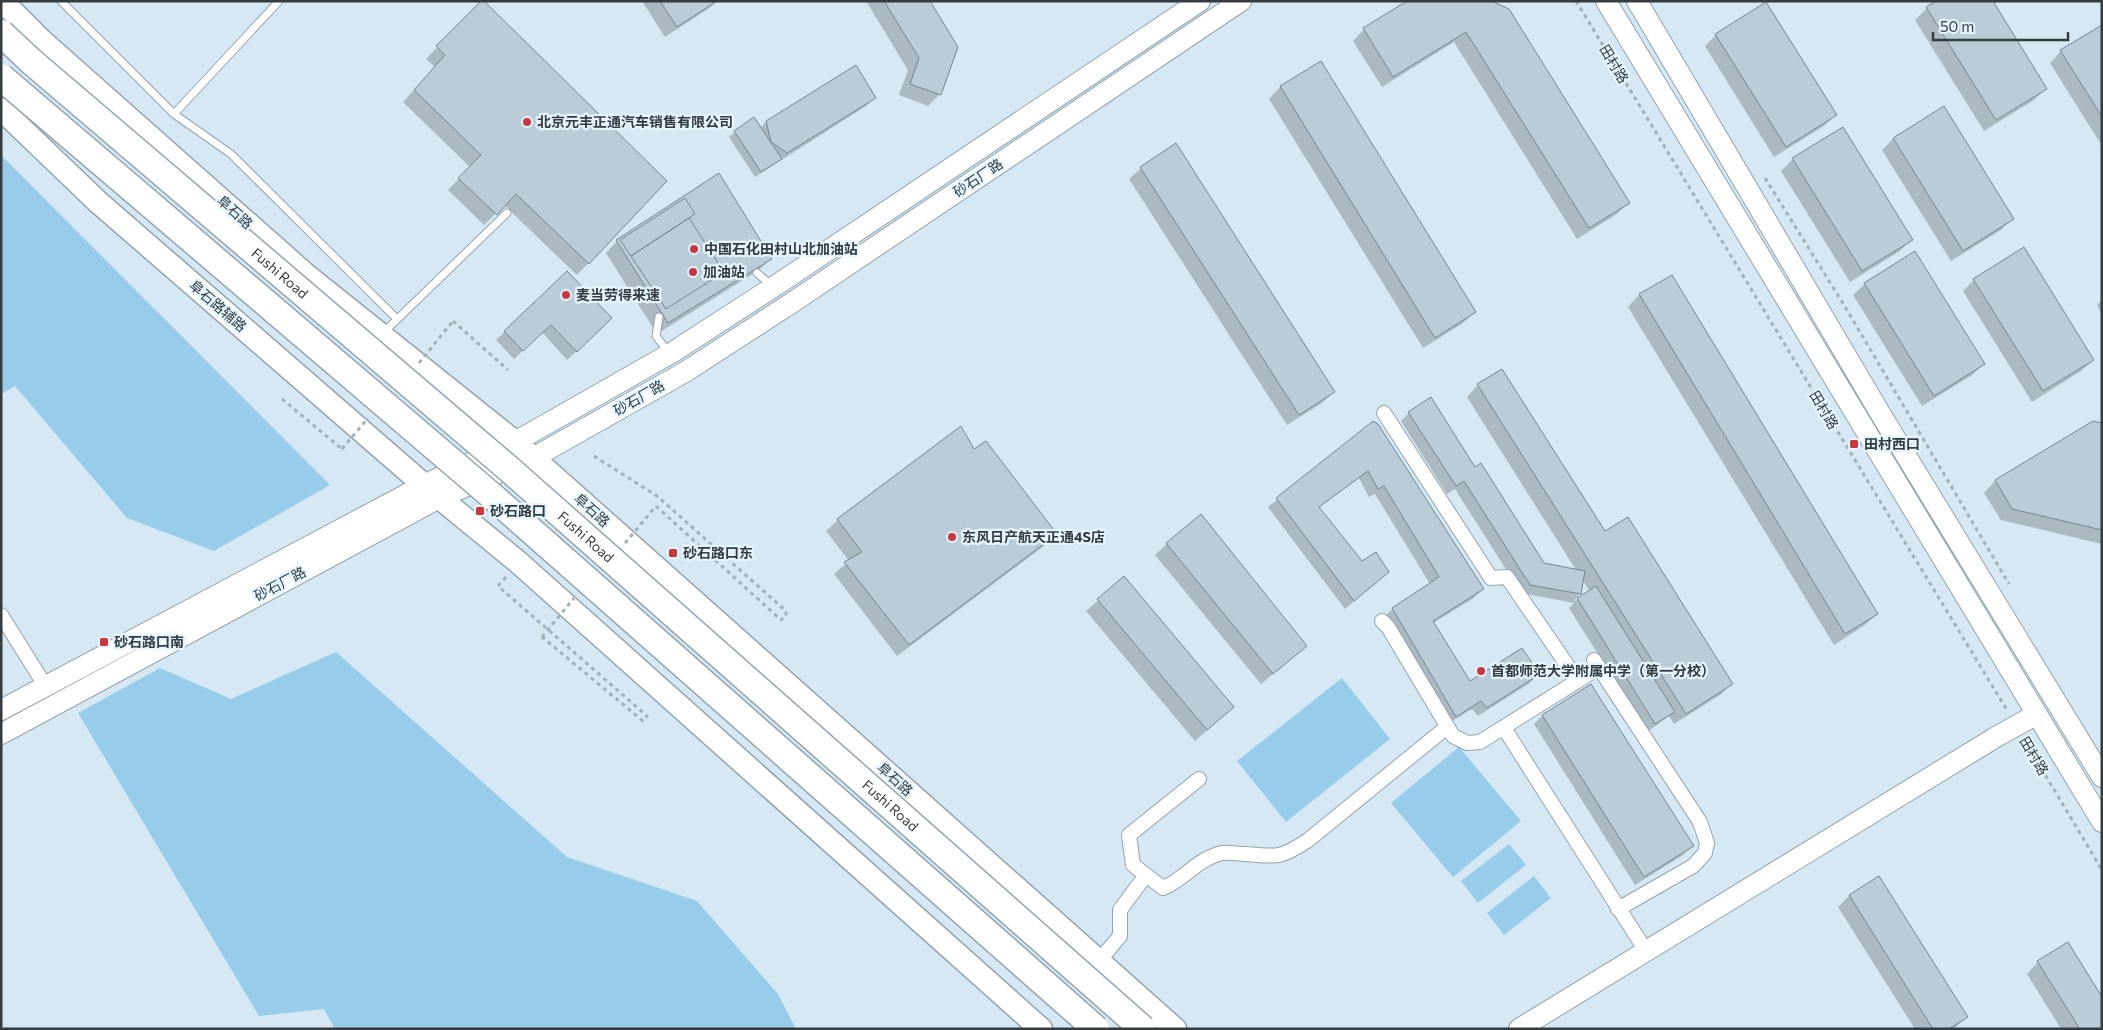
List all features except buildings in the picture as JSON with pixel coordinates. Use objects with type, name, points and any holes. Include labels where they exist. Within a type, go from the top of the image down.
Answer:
[{"type":"highway","name":"Fushi Road","points":[[1,33],[39,68],[517,476],[1143,1029]]},
{"type":"highway","points":[[1,77],[492,496],[1096,1029]]},
{"type":"main road","name":"阜石路","points":[[2,1],[42,41],[305,274],[515,442],[1175,1029]]},
{"type":"main road","name":"阜石路辅路","points":[[1,109],[98,202],[433,491]]},
{"type":"main road","points":[[433,491],[518,562],[1041,1029]]},
{"type":"street","name":"砂石厂路","points":[[1,734],[433,491],[669,354],[774,287],[1200,1]]},
{"type":"street","name":"砂石厂路","points":[[1,710],[433,491],[533,458],[685,372],[1241,1]]},
{"type":"street","name":"田村路","points":[[1606,1],[2102,822]]},
{"type":"street","points":[[1637,1],[1880,413],[2102,777]]},
{"type":"street","points":[[1384,413],[1491,578],[1507,576],[1578,680]]},
{"type":"street","points":[[1,615],[46,687]]},
{"type":"street","points":[[1382,620],[1388,627],[1446,726],[1453,736],[1467,743],[1480,742],[1504,728],[1578,680],[1596,664],[1700,822],[1707,843],[1705,853],[1693,866],[1618,908]]},
{"type":"street","points":[[1518,1029],[2037,714]]},
{"type":"street","points":[[1199,779],[1129,835],[1133,865],[1163,888],[1174,883],[1202,860],[1224,853],[1270,856],[1286,854],[1307,841],[1446,726]]},
{"type":"street","points":[[1504,728],[1646,951]]},
{"type":"street","points":[[1099,961],[1120,936],[1120,910],[1146,875]]},
{"type":"lane","points":[[61,1],[174,114],[231,154],[397,319]]},
{"type":"lane","points":[[174,114],[279,1]]},
{"type":"lane","points":[[381,335],[507,213]]},
{"type":"lane","points":[[756,274],[774,287]]},
{"type":"lane","points":[[659,317],[656,336],[669,354]]},
{"type":"path","name":"田村路","points":[[1576,1],[2102,870]]},
{"type":"path","points":[[1761,170],[1844,305],[2012,590]]},
{"type":"path","points":[[426,368],[418,362],[453,322],[508,370]]},
{"type":"path","points":[[282,399],[342,448],[368,418],[375,424]]},
{"type":"path","points":[[594,456],[656,496],[786,611],[786,616],[781,620],[656,506],[626,542],[619,536]]},
{"type":"path","points":[[498,586],[647,716],[643,721],[542,637],[575,599],[568,593]]},
{"type":"shaded area","points":[[1,155],[330,485],[214,551],[127,518],[15,386],[1,394]]},
{"type":"shaded area","points":[[336,652],[567,857],[697,901],[778,994],[796,1029],[335,1029],[324,1009],[259,1016],[78,713],[160,668],[231,699]]},
{"type":"shaded area","points":[[1342,678],[1390,739],[1286,822],[1237,761]]},
{"type":"shaded area","points":[[1459,747],[1521,821],[1453,877],[1391,803]]},
{"type":"shaded area","points":[[1509,844],[1526,865],[1478,903],[1461,881]]},
{"type":"shaded area","points":[[1534,876],[1551,898],[1504,935],[1487,913]]},
{"type":"place","name":"北京元丰正通汽车销售有限公司","points":[[527,122]]},
{"type":"place","name":"中国石化田村山北加油站","points":[[694,249]]},
{"type":"place","name":"加油站","points":[[693,272]]},
{"type":"place","name":"麦当劳得来速","points":[[566,295]]},
{"type":"place","name":"田村西口","points":[[1854,444]]},
{"type":"place","name":"砂石路口","points":[[480,511]]},
{"type":"place","name":"东风日产航天正通4S店","points":[[952,537]]},
{"type":"place","name":"砂石路口东","points":[[673,553]]},
{"type":"place","name":"砂石路口南","points":[[104,642]]},
{"type":"place","name":"首都师范大学附属中学（第一分校）","points":[[1481,671]]}]
